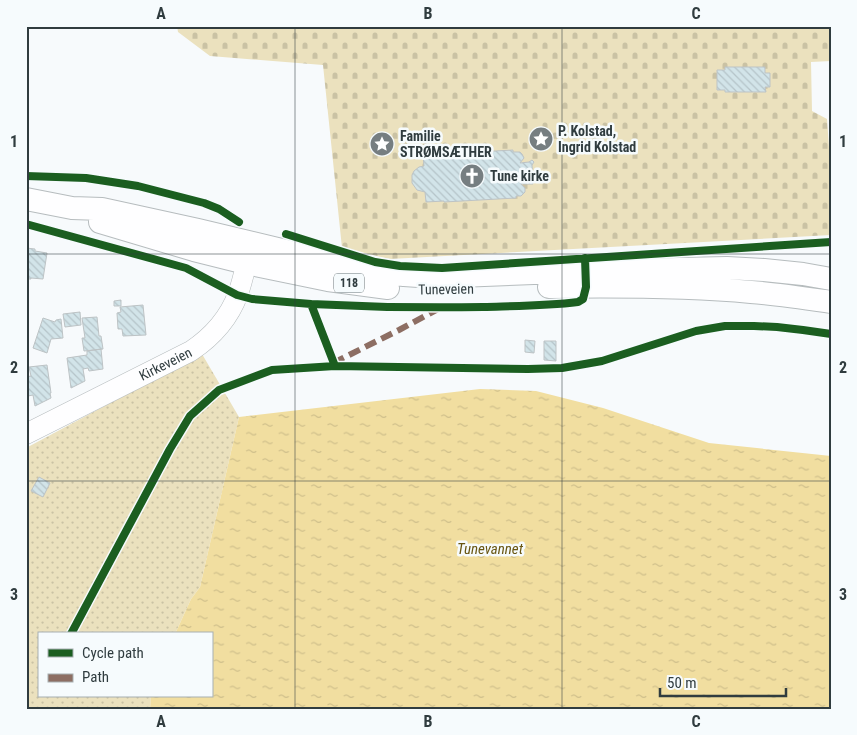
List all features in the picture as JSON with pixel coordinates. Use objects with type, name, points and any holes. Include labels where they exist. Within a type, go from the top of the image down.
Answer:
[{"type":"main road","name":"Tuneveien","points":[[26,199],[72,208],[102,209],[249,253],[328,280],[385,288],[440,290],[586,287],[700,288],[790,296],[831,302]]},
{"type":"main road","name":"Tuneveien","points":[[249,253],[344,265],[404,276],[433,277],[726,268],[803,274],[831,279]]},
{"type":"street","name":"Kirkeveien","points":[[26,434],[191,351],[203,343],[220,325],[238,295],[249,253]]},
{"type":"green space","points":[[177,26],[831,26],[831,61],[811,62],[812,111],[827,119],[831,175],[831,235],[390,259],[342,248],[323,65],[210,56],[178,32]]},
{"type":"green space","points":[[202,354],[239,417],[200,587],[191,599],[176,632],[38,632],[38,698],[151,698],[150,709],[26,709],[26,448]]},
{"type":"water","name":"Tunevannet","points":[[480,389],[536,391],[603,408],[709,443],[831,456],[831,709],[150,709],[151,698],[212,698],[212,632],[176,632],[191,599],[200,587],[239,417]]},
{"type":"building","points":[[725,67],[765,67],[765,73],[770,73],[770,87],[765,87],[766,92],[725,92],[725,90],[717,90],[717,70],[725,70]]},
{"type":"building","name":"Tune kirke","points":[[513,150],[513,152],[520,152],[522,154],[524,158],[520,163],[532,160],[534,162],[532,165],[533,184],[521,184],[525,188],[525,192],[521,196],[516,196],[516,198],[426,202],[425,192],[417,190],[412,183],[414,171],[424,166],[423,156]]},
{"type":"building","points":[[26,248],[47,253],[43,279],[26,279]]},
{"type":"building","points":[[121,300],[121,306],[114,306],[114,301]]},
{"type":"building","points":[[143,305],[146,335],[123,336],[122,329],[118,329],[117,313],[121,312],[120,307]]},
{"type":"building","points":[[80,312],[81,325],[65,327],[63,314]]},
{"type":"building","points":[[97,317],[99,336],[101,336],[103,349],[84,351],[82,338],[85,338],[82,318]]},
{"type":"building","points":[[43,318],[55,322],[61,319],[63,338],[51,339],[47,353],[33,348]]},
{"type":"building","points":[[525,340],[535,341],[534,353],[525,352]]},
{"type":"building","points":[[544,341],[556,341],[556,361],[544,360]]},
{"type":"building","points":[[101,349],[103,369],[89,371],[88,368],[83,369],[85,381],[71,388],[67,358],[87,355],[87,351]]},
{"type":"building","points":[[47,365],[51,398],[35,406],[33,395],[28,396],[26,377],[31,376],[29,367]]},
{"type":"building","points":[[39,477],[50,483],[43,497],[31,491]]},
{"type":"marked path","points":[[333,363],[438,309]]},
{"type":"cycle path","points":[[26,176],[86,178],[138,186],[204,203],[219,209],[239,222]]},
{"type":"cycle path","points":[[26,224],[186,268],[237,295],[252,299],[311,304],[335,366]]},
{"type":"cycle path","points":[[286,234],[375,262],[400,266],[442,268],[831,242]]},
{"type":"cycle path","points":[[311,304],[461,307],[530,306],[578,302],[583,299],[586,287],[585,258]]},
{"type":"cycle path","points":[[72,632],[170,449],[190,416],[219,390],[272,370],[335,366],[562,368],[602,361],[696,331],[725,326],[777,327],[831,334]]},
{"type":"place","name":"P. Kolstad, Ingrid Kolstad","points":[[541,139]]},
{"type":"place","name":"Familie STRØMSÆTHER","points":[[382,144]]},
{"type":"place","name":"Tune kirke","points":[[472,176]]}]
